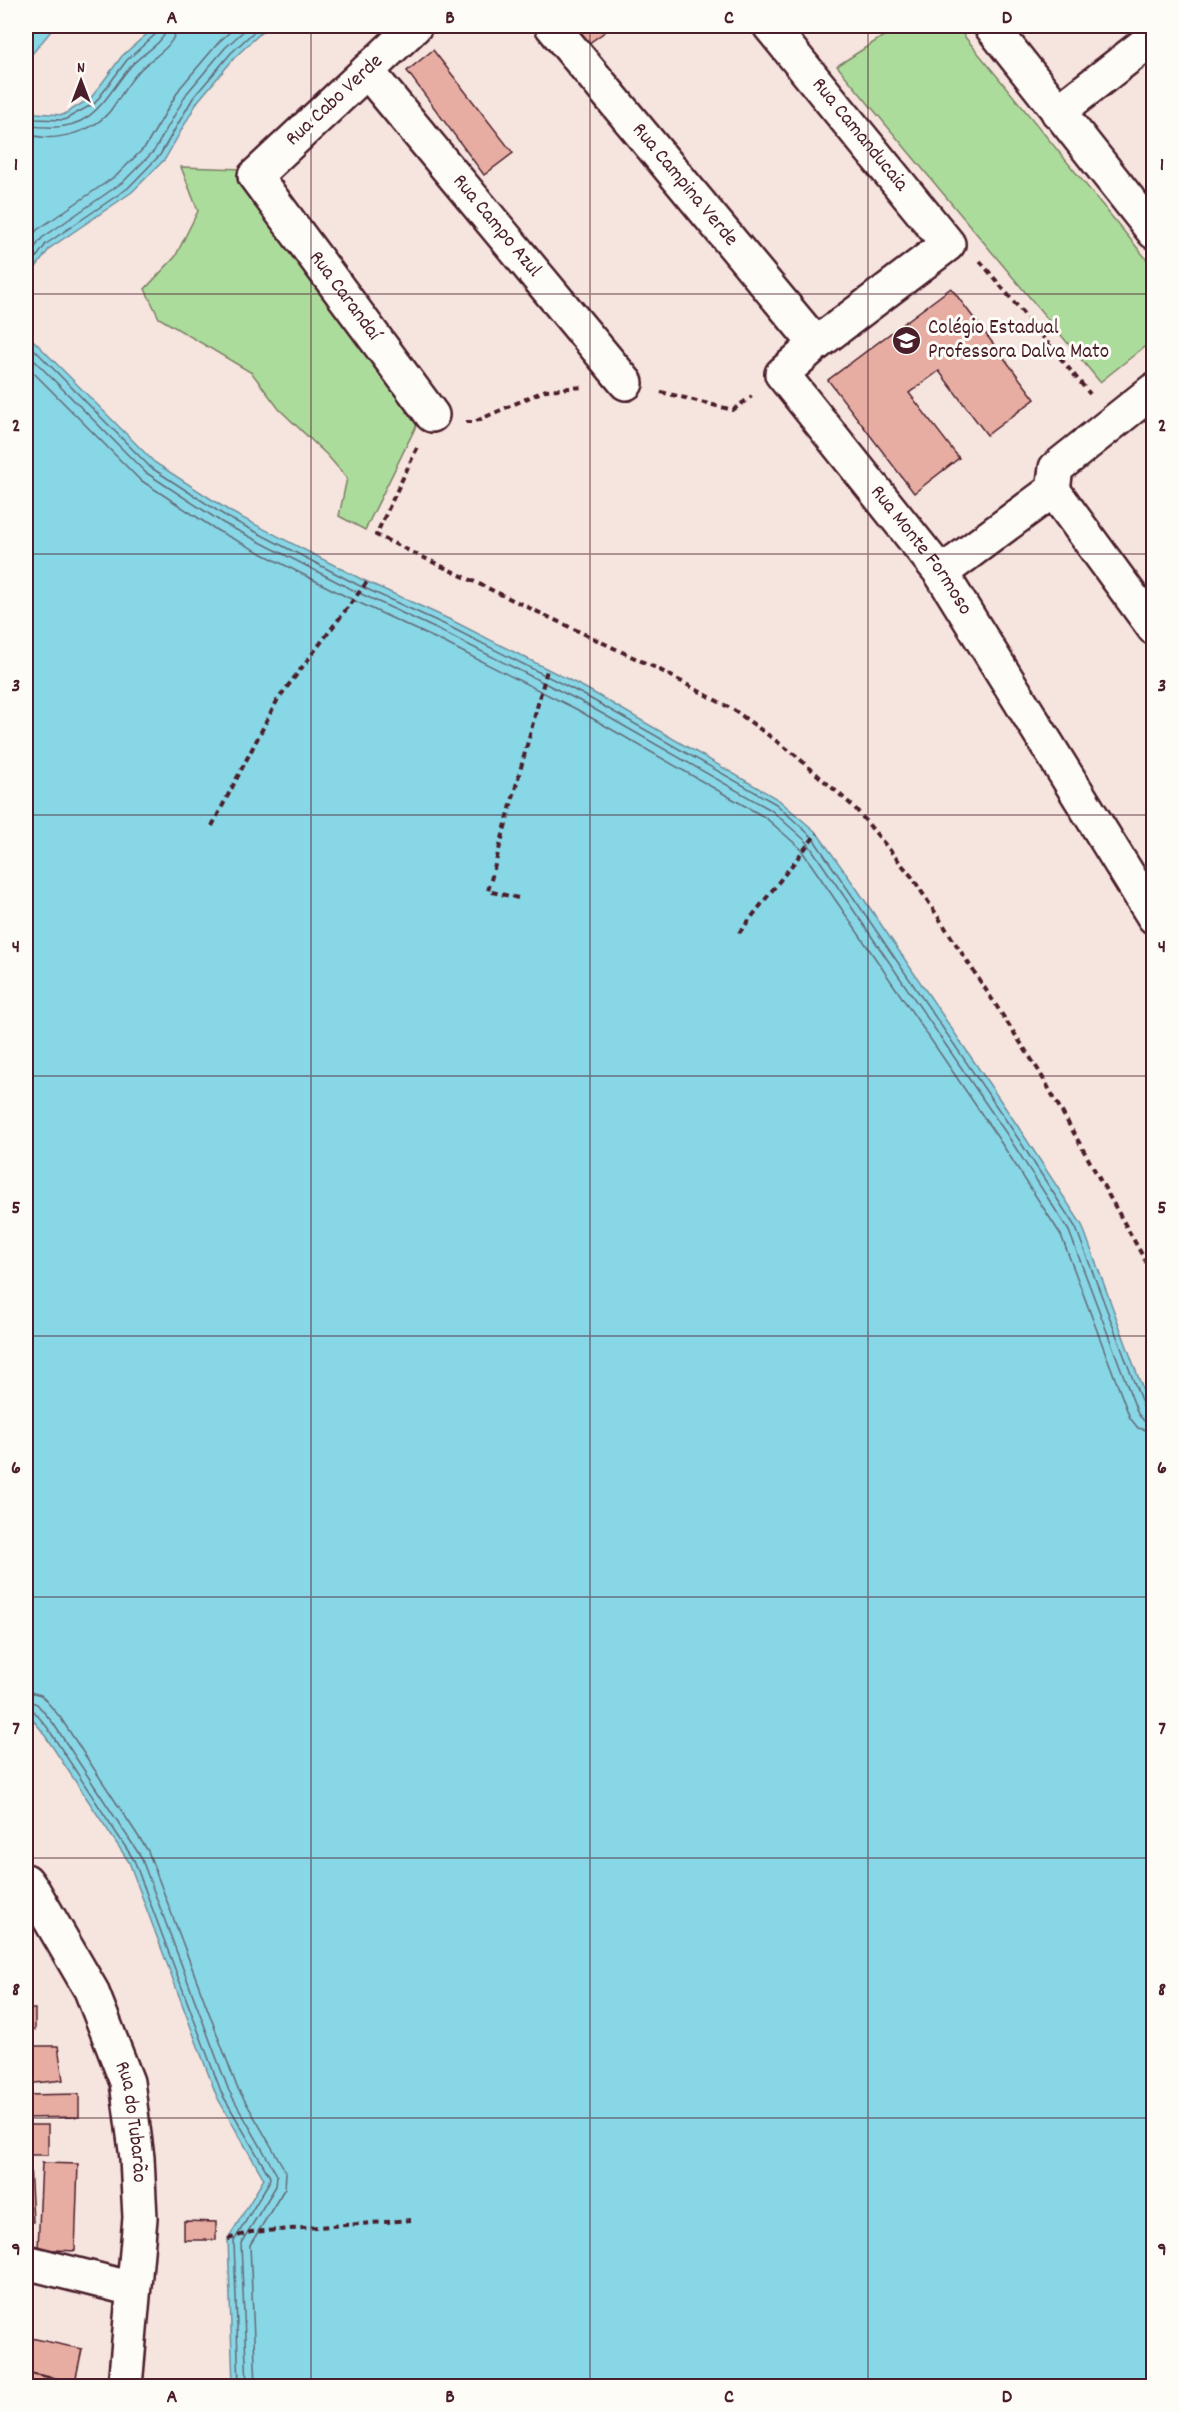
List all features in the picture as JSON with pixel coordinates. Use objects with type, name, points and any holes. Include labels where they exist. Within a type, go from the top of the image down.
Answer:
[{"type":"street","name":"Rua Cabo Verde","points":[[255,176],[415,26]]},
{"type":"street","name":"Rua Campina Verde","points":[[552,26],[816,344]]},
{"type":"street","name":"Rua Camanducaia","points":[[770,26],[948,244]]},
{"type":"street","points":[[991,26],[1150,221]]},
{"type":"street","points":[[1059,112],[1154,37]]},
{"type":"street","name":"Rua Campo Azul","points":[[367,71],[626,383]]},
{"type":"street","name":"Rua Carandaí","points":[[255,176],[432,415]]},
{"type":"street","name":"Rua Monte Formoso","points":[[948,244],[816,344],[782,374],[941,573],[1154,917]]},
{"type":"street","points":[[1154,390],[1056,468],[1053,490],[1154,628]]},
{"type":"street","points":[[941,573],[1053,490]]},
{"type":"street","name":"Rua do Tubarão","points":[[26,1881],[92,1990],[127,2082],[137,2158],[140,2218],[125,2386]]},
{"type":"street","points":[[26,2262],[133,2289]]},
{"type":"path","points":[[948,244],[967,244],[1113,422]]},
{"type":"path","points":[[432,415],[376,535],[658,669],[734,710],[794,754],[855,808],[912,877],[1038,1071],[1154,1276]]},
{"type":"path","points":[[212,826],[278,699],[367,582]]},
{"type":"path","points":[[518,898],[488,891],[547,670]]},
{"type":"path","points":[[739,933],[817,833]]},
{"type":"path","points":[[228,2239],[251,2232],[412,2220]]},
{"type":"green space","points":[[899,26],[956,26],[1153,267],[1153,340],[1100,382],[837,66]]},
{"type":"green space","points":[[181,167],[243,169],[419,420],[365,530],[339,516],[347,478],[327,455],[279,409],[252,373],[159,318],[145,289],[175,257],[198,211]]},
{"type":"water","points":[[26,26],[60,26],[51,31],[26,61]]},
{"type":"water","points":[[156,26],[268,26],[235,57],[198,101],[165,159],[132,192],[50,248],[31,274],[26,289],[26,95],[36,113],[63,115],[91,98],[122,56]]},
{"type":"water","points":[[26,320],[28,335],[154,462],[231,512],[361,579],[453,621],[587,689],[779,800],[817,833],[857,889],[1082,1225],[1153,1417],[1153,2386],[233,2386],[228,2239],[264,2179],[217,2097],[129,1862],[42,1731],[26,1711]]},
{"type":"building","points":[[569,26],[613,26],[585,46]]},
{"type":"building","points":[[433,50],[513,153],[484,175],[407,71]]},
{"type":"building","points":[[951,288],[1035,399],[987,435],[939,371],[909,393],[959,458],[914,493],[828,380]]},
{"type":"building","points":[[26,2009],[35,2009],[35,2030],[26,2030]]},
{"type":"building","points":[[26,2046],[58,2046],[63,2080],[26,2084]]},
{"type":"building","points":[[79,2094],[79,2117],[26,2118],[26,2095]]},
{"type":"building","points":[[26,2125],[48,2125],[48,2155],[26,2155]]},
{"type":"building","points":[[42,2163],[78,2164],[75,2251],[38,2249]]},
{"type":"building","points":[[26,2165],[30,2165],[33,2222],[26,2223]]},
{"type":"building","points":[[184,2221],[216,2222],[216,2240],[184,2240]]},
{"type":"building","points":[[31,2338],[82,2349],[75,2382],[26,2372]]},
{"type":"building","points":[[26,2372],[73,2384],[72,2386],[26,2386]]},
{"type":"place","name":"Colégio Estadual Professora Dalva Mato","points":[[907,341]]}]
